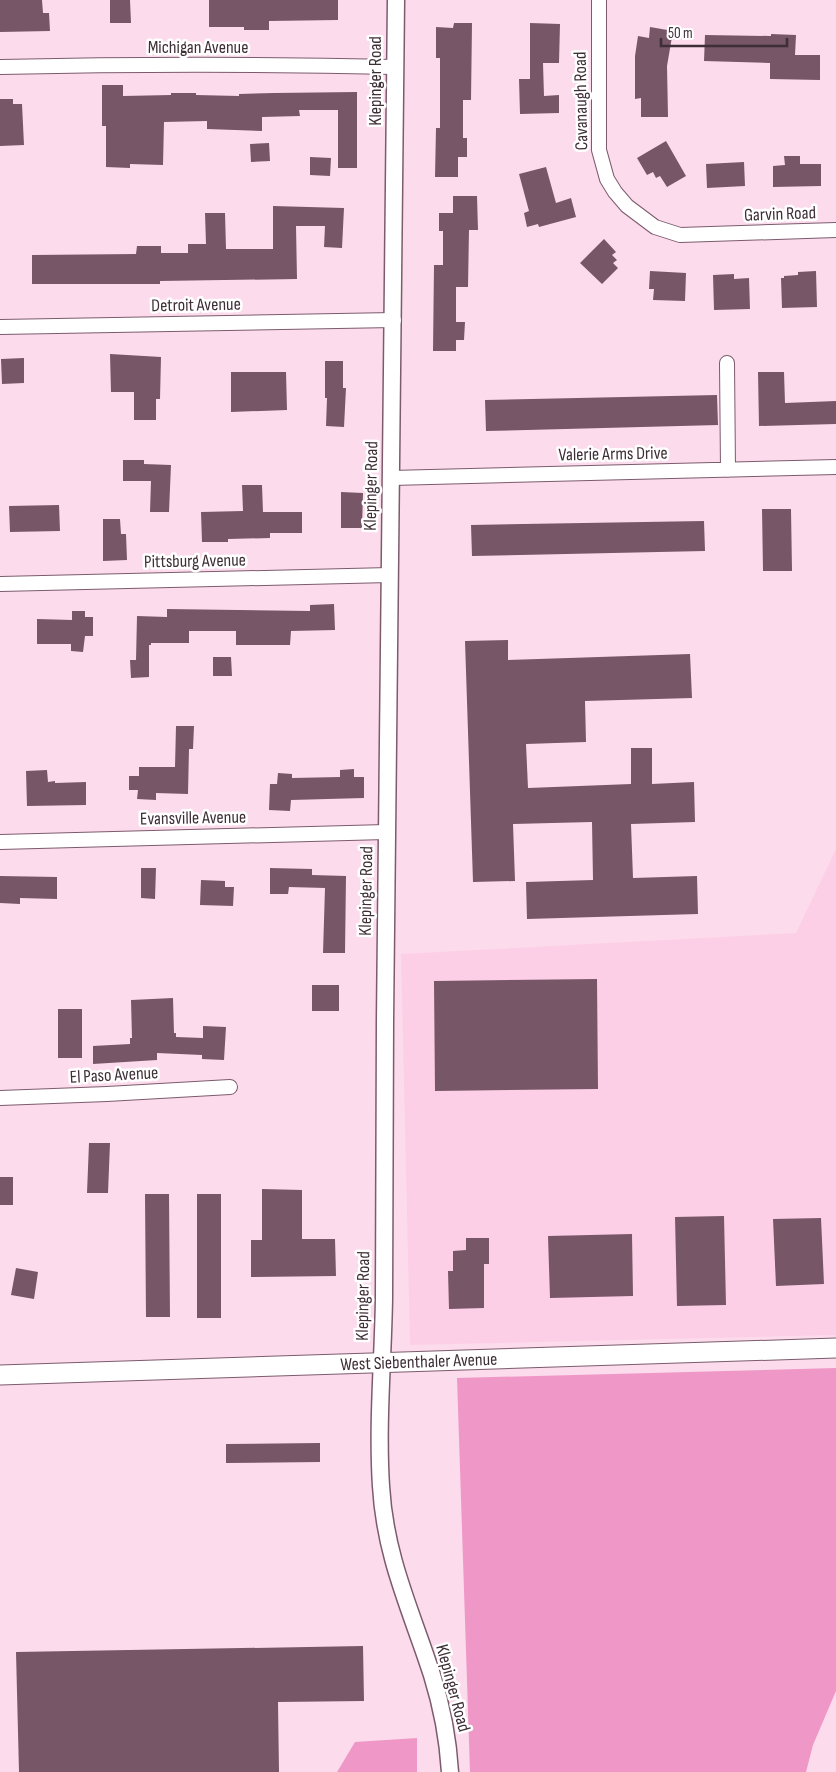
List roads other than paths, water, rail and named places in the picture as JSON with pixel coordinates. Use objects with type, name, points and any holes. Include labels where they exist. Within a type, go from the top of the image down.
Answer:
[{"type":"main road","name":"West Siebenthaler Avenue","points":[[0,1375],[836,1348]]},
{"type":"street","name":"Klepinger Road","points":[[396,0],[382,1364],[379,1425],[383,1513],[391,1555],[432,1677],[444,1723],[450,1772]]},
{"type":"street","name":"Cavanaugh Road","points":[[600,0],[599,150],[607,179],[627,206],[655,227],[680,235],[726,234]]},
{"type":"street","name":"Michigan Avenue","points":[[0,67],[315,65],[395,67]]},
{"type":"street","name":"Garvin Road","points":[[726,234],[836,230]]},
{"type":"street","name":"Detroit Avenue","points":[[0,327],[394,320]]},
{"type":"street","points":[[727,362],[728,470]]},
{"type":"street","name":"Valerie Arms Drive","points":[[391,478],[836,467]]},
{"type":"street","name":"Pittsburg Avenue","points":[[0,584],[390,575]]},
{"type":"street","name":"Evansville Avenue","points":[[0,842],[386,832]]},
{"type":"street","name":"El Paso Avenue","points":[[0,1098],[230,1087]]}]
